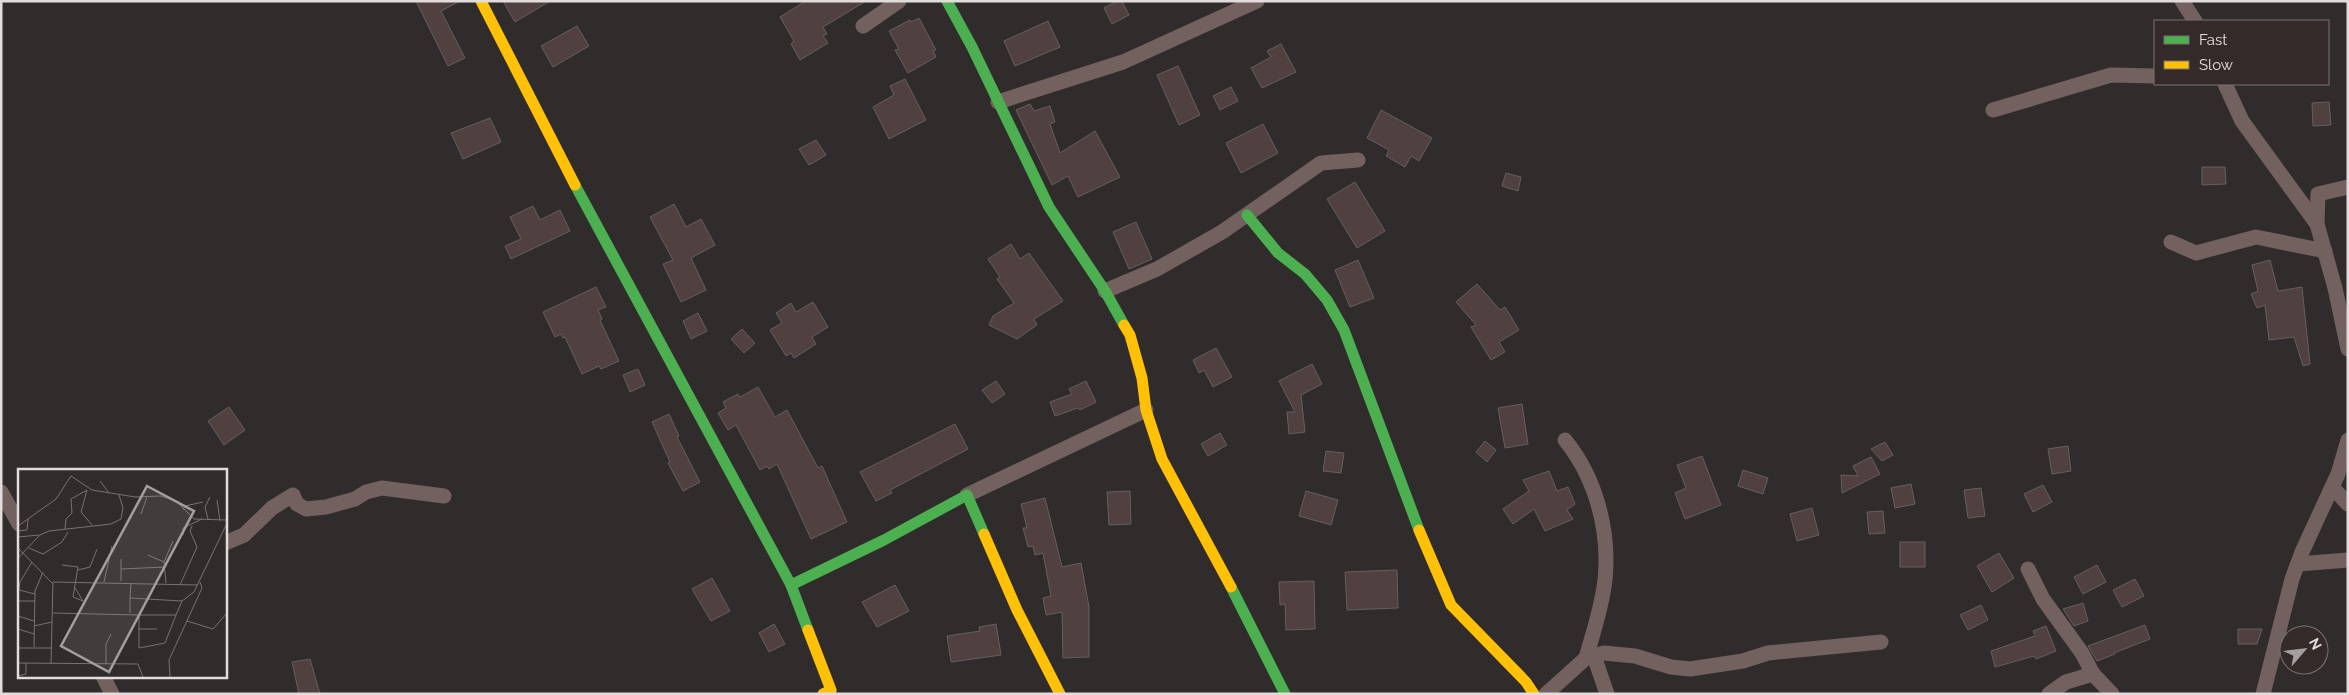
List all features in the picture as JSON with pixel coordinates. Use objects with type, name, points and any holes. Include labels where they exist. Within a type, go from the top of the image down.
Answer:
[{"type":"street","points":[[481,1],[552,144],[792,585],[829,692]]},
{"type":"street","points":[[863,26],[899,1]]},
{"type":"street","points":[[947,1],[1049,207],[1105,291],[1130,335],[1142,378],[1146,410],[1152,432],[1170,475],[1230,584],[1285,694]]},
{"type":"street","points":[[998,102],[1123,62],[1257,1]]},
{"type":"street","points":[[2182,1],[2194,20]]},
{"type":"street","points":[[1993,110],[2111,75],[2154,76]]},
{"type":"street","points":[[2225,85],[2242,121],[2317,224]]},
{"type":"street","points":[[1105,291],[1157,269],[1222,232],[1321,163],[1358,160]]},
{"type":"street","points":[[2348,187],[2318,194],[2317,224],[2348,349]]},
{"type":"street","points":[[1247,215],[1278,253],[1306,274],[1327,300],[1344,330],[1420,532],[1451,605],[1476,633],[1526,682],[1534,694]]},
{"type":"street","points":[[2171,242],[2196,253],[2256,237],[2324,251]]},
{"type":"street","points":[[792,585],[884,540],[967,495],[1146,410]]},
{"type":"street","points":[[1565,440],[1588,474],[1600,514],[1605,544],[1605,580],[1590,657],[1607,694]]},
{"type":"street","points":[[2263,694],[2278,628],[2298,564],[2332,487],[2348,440]]},
{"type":"street","points":[[2332,487],[2348,504]]},
{"type":"street","points":[[226,543],[244,535],[272,508],[293,495],[297,504],[306,509],[355,499],[366,492],[382,488],[444,496]]},
{"type":"street","points":[[1,492],[18,522]]},
{"type":"street","points":[[967,495],[1016,610],[1060,694]]},
{"type":"street","points":[[2298,564],[2348,560]]},
{"type":"street","points":[[2028,569],[2043,600],[2082,653],[2093,674],[2112,694]]},
{"type":"street","points":[[1546,694],[1590,657],[1604,653],[1628,655],[1671,667],[1690,669],[1743,661],[1768,653],[1882,642]]},
{"type":"street","points":[[2049,694],[2066,682],[2093,674]]},
{"type":"street","points":[[104,678],[112,694]]},
{"type":"building","points":[[416,1],[460,1],[441,11],[465,58],[448,66]]},
{"type":"building","points":[[503,1],[550,1],[515,22]]},
{"type":"building","points":[[806,1],[866,1],[823,27],[827,34],[823,36],[828,43],[800,60],[791,44],[794,41],[780,17]]},
{"type":"building","points":[[1117,1],[1122,1],[1129,15],[1112,24],[1104,8]]},
{"type":"building","points":[[919,18],[936,50],[933,51],[936,57],[908,73],[895,50],[899,49],[889,31],[910,20],[911,22]]},
{"type":"building","points":[[1048,21],[1060,47],[1015,66],[1004,41]]},
{"type":"building","points":[[577,26],[589,46],[553,67],[541,46]]},
{"type":"building","points":[[1281,44],[1296,72],[1262,88],[1251,68],[1271,57],[1267,51]]},
{"type":"building","points":[[1178,66],[1200,115],[1179,125],[1157,75]]},
{"type":"building","points":[[905,79],[926,120],[889,139],[873,107],[894,95],[890,86]]},
{"type":"building","points":[[1231,87],[1238,101],[1220,110],[1213,96]]},
{"type":"building","points":[[2329,102],[2331,125],[2313,126],[2312,103]]},
{"type":"building","points":[[1030,104],[1034,111],[1050,106],[1055,122],[1050,124],[1060,153],[1095,131],[1120,177],[1078,197],[1068,176],[1052,185],[1016,110]]},
{"type":"building","points":[[1381,110],[1432,138],[1419,161],[1411,156],[1405,167],[1386,156],[1389,150],[1367,138]]},
{"type":"building","points":[[490,118],[501,142],[463,159],[451,133]]},
{"type":"building","points":[[1263,124],[1278,153],[1241,173],[1226,143]]},
{"type":"building","points":[[816,140],[826,155],[809,165],[799,149]]},
{"type":"building","points":[[2202,167],[2225,167],[2226,184],[2202,185]]},
{"type":"building","points":[[1506,173],[1521,177],[1518,191],[1502,186]]},
{"type":"building","points":[[1355,182],[1385,231],[1357,248],[1327,199]]},
{"type":"building","points":[[674,204],[686,227],[701,219],[715,245],[691,258],[706,290],[681,302],[663,264],[673,260],[650,217]]},
{"type":"building","points":[[533,206],[540,220],[560,210],[570,231],[511,259],[505,246],[521,239],[510,217]]},
{"type":"building","points":[[1136,222],[1152,259],[1129,269],[1113,232]]},
{"type":"building","points":[[1011,244],[1020,259],[1029,253],[1063,301],[1034,319],[1037,325],[1017,339],[989,325],[993,316],[1014,303],[997,279],[1000,277],[988,259]]},
{"type":"building","points":[[1358,260],[1374,298],[1350,307],[1335,270]]},
{"type":"building","points":[[2270,260],[2278,291],[2302,287],[2310,364],[2303,366],[2294,337],[2269,340],[2265,305],[2257,308],[2251,294],[2258,291],[2252,265]]},
{"type":"building","points":[[1477,284],[1500,310],[1505,307],[1519,330],[1499,342],[1505,352],[1491,360],[1471,327],[1476,325],[1456,302]]},
{"type":"building","points":[[596,287],[606,307],[598,310],[602,319],[600,320],[619,361],[601,369],[599,366],[582,374],[565,337],[563,338],[561,334],[555,337],[543,312]]},
{"type":"building","points":[[813,302],[828,327],[812,337],[816,344],[794,358],[791,353],[786,356],[770,330],[782,323],[776,313],[791,303],[796,312]]},
{"type":"building","points":[[698,313],[707,331],[691,339],[683,321]]},
{"type":"building","points":[[742,329],[755,343],[744,353],[731,339]]},
{"type":"building","points":[[1216,348],[1232,377],[1213,387],[1204,370],[1199,373],[1193,360]]},
{"type":"building","points":[[1312,364],[1322,384],[1301,395],[1305,432],[1289,434],[1287,412],[1295,412],[1279,381]]},
{"type":"building","points":[[638,369],[645,385],[630,392],[623,375]]},
{"type":"building","points":[[996,381],[1005,394],[992,403],[982,390]]},
{"type":"building","points":[[1086,381],[1096,402],[1080,410],[1078,408],[1055,416],[1050,402],[1072,394],[1069,389]]},
{"type":"building","points":[[758,387],[775,417],[787,410],[818,468],[822,466],[847,522],[811,539],[777,464],[769,469],[767,466],[760,470],[736,425],[728,430],[718,413],[726,408],[723,402],[738,394],[740,397]]},
{"type":"building","points":[[1522,404],[1528,444],[1505,448],[1498,408]]},
{"type":"building","points":[[229,407],[245,430],[224,445],[208,421]]},
{"type":"building","points":[[669,414],[679,436],[677,437],[700,482],[683,491],[668,463],[670,462],[652,422]]},
{"type":"building","points":[[955,424],[968,449],[890,490],[892,493],[876,501],[860,472]]},
{"type":"building","points":[[1220,433],[1227,445],[1208,456],[1201,444]]},
{"type":"building","points":[[1485,441],[1496,450],[1487,462],[1476,452]]},
{"type":"building","points":[[1885,442],[1893,455],[1882,461],[1871,449]]},
{"type":"building","points":[[2068,446],[2071,471],[2052,474],[2048,449]]},
{"type":"building","points":[[1326,451],[1344,453],[1341,473],[1323,471]]},
{"type":"building","points":[[1702,456],[1721,505],[1685,519],[1675,493],[1686,488],[1677,465]]},
{"type":"building","points":[[1871,457],[1880,474],[1842,493],[1841,475],[1858,476],[1853,466]]},
{"type":"building","points":[[1743,470],[1768,478],[1763,494],[1738,486]]},
{"type":"building","points":[[1549,471],[1557,491],[1568,487],[1575,504],[1567,510],[1573,519],[1545,531],[1534,509],[1513,524],[1503,509],[1529,491],[1523,480]]},
{"type":"building","points":[[1911,484],[1915,504],[1895,508],[1891,488]]},
{"type":"building","points":[[2043,485],[2052,502],[2033,512],[2024,494]]},
{"type":"building","points":[[1981,488],[1985,516],[1968,518],[1964,490]]},
{"type":"building","points":[[1130,491],[1131,524],[1109,525],[1107,492]]},
{"type":"building","points":[[1306,491],[1338,500],[1331,525],[1299,516]]},
{"type":"building","points":[[1045,498],[1062,567],[1081,563],[1089,607],[1089,657],[1063,658],[1062,612],[1046,615],[1043,598],[1051,596],[1043,553],[1035,555],[1033,546],[1028,547],[1023,528],[1027,528],[1021,504]]},
{"type":"building","points":[[1812,508],[1819,535],[1797,541],[1790,514]]},
{"type":"building","points":[[1883,511],[1885,533],[1869,534],[1867,512]]},
{"type":"building","points":[[1900,542],[1925,542],[1925,567],[1900,567]]},
{"type":"building","points":[[1999,553],[2014,578],[1992,592],[1977,566]]},
{"type":"building","points":[[2097,565],[2106,582],[2083,594],[2074,577]]},
{"type":"building","points":[[1397,570],[1398,608],[1347,610],[1345,572]]},
{"type":"building","points":[[712,578],[730,611],[711,621],[692,589]]},
{"type":"building","points":[[2135,579],[2144,596],[2122,607],[2113,590]]},
{"type":"building","points":[[1314,581],[1315,629],[1286,630],[1285,604],[1280,605],[1279,582]]},
{"type":"building","points":[[895,585],[909,611],[877,627],[862,602]]},
{"type":"building","points":[[2083,603],[2088,621],[2074,626],[2063,609]]},
{"type":"building","points":[[1981,605],[1988,620],[1968,630],[1960,615]]},
{"type":"building","points":[[774,624],[785,644],[769,652],[759,633]]},
{"type":"building","points":[[996,624],[1001,655],[951,662],[947,636],[980,631],[979,627]]},
{"type":"building","points":[[2145,625],[2150,639],[2097,661],[2088,646]]},
{"type":"building","points":[[2046,626],[2056,651],[2036,659],[2034,656],[1995,667],[1991,651],[2035,636],[2033,631]]},
{"type":"building","points":[[2238,629],[2262,629],[2257,644],[2238,644]]},
{"type":"building","points":[[310,659],[320,694],[299,694],[292,662]]},
{"type":"traffic: fast","points":[[947,1],[972,47],[1049,207],[1105,291],[1124,325]]},
{"type":"traffic: fast","points":[[575,185],[791,585],[808,630]]},
{"type":"traffic: fast","points":[[1247,215],[1278,253],[1305,274],[1327,300],[1344,330],[1419,530]]},
{"type":"traffic: fast","points":[[791,585],[884,540],[967,495],[984,534]]},
{"type":"traffic: fast","points":[[1231,587],[1285,694]]},
{"type":"traffic: slow","points":[[481,1],[575,185]]},
{"type":"traffic: slow","points":[[1124,325],[1130,335],[1142,378],[1146,410],[1162,459],[1231,587]]},
{"type":"traffic: slow","points":[[1419,530],[1451,605],[1526,682],[1534,694]]},
{"type":"traffic: slow","points":[[984,534],[1017,610],[1060,694]]},
{"type":"traffic: slow","points":[[808,630],[831,690],[823,694]]}]
